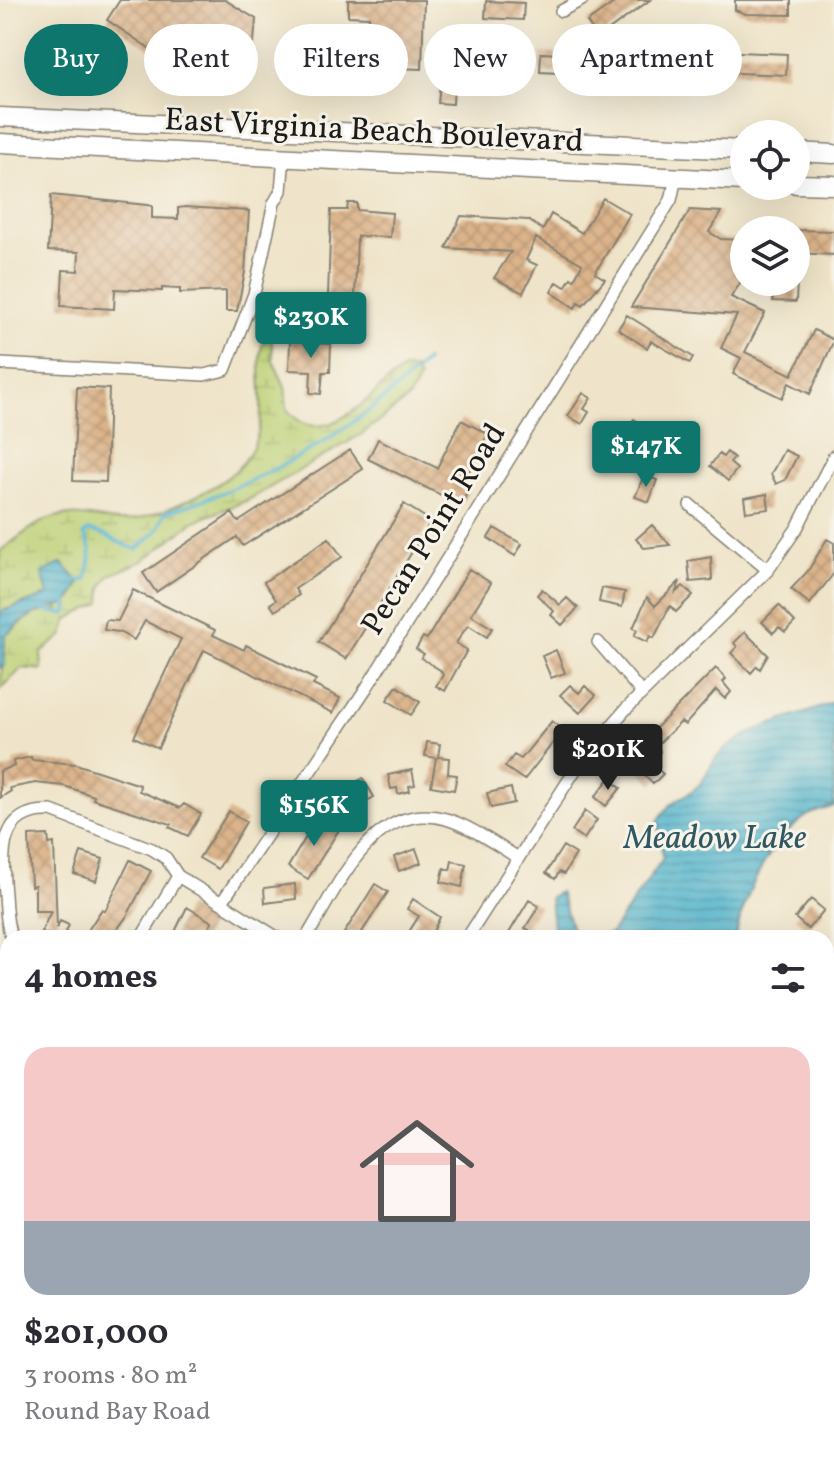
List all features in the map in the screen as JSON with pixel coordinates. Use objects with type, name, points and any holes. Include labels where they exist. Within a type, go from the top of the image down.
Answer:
[{"type":"main road","name":"East Virginia Beach Boulevard","points":[[0,117],[730,149]]},
{"type":"main road","name":"East Virginia Beach Boulevard","points":[[0,143],[730,180]]},
{"type":"main road","points":[[810,153],[834,154]]},
{"type":"main road","points":[[810,184],[834,185]]},
{"type":"street","points":[[561,11],[582,0]]},
{"type":"street","points":[[0,364],[204,375],[225,370],[254,294],[274,203],[281,191],[284,156]]},
{"type":"street","name":"Pecan Point Road","points":[[222,902],[367,687],[551,395],[671,200],[676,178]]},
{"type":"street","points":[[472,930],[581,761],[642,693],[768,570],[797,528],[834,456]]},
{"type":"street","points":[[690,505],[768,570]]},
{"type":"street","points":[[598,642],[642,693]]},
{"type":"street","points":[[11,930],[2,848],[9,826],[21,816],[35,811],[51,811],[152,849],[166,858],[178,876],[266,930]]},
{"type":"street","points":[[311,930],[365,846],[388,825],[404,818],[432,816],[449,819],[517,857]]},
{"type":"street","points":[[146,930],[178,876]]},
{"type":"green space","points":[[271,333],[273,361],[285,386],[287,409],[302,422],[317,426],[349,414],[403,369],[414,369],[419,379],[408,399],[362,434],[248,500],[193,522],[143,561],[110,575],[102,587],[101,603],[68,619],[63,635],[41,653],[42,670],[22,668],[0,690],[5,636],[35,613],[59,610],[48,595],[0,612],[0,551],[46,520],[64,516],[118,521],[145,517],[195,496],[234,472],[250,453],[258,433],[261,413],[260,357],[263,343]]},
{"type":"water","points":[[62,563],[80,583],[76,592],[67,602],[32,615],[5,636],[5,665],[0,668],[0,612],[48,595],[42,573]]},
{"type":"water","name":"Meadow Lake","points":[[834,702],[834,806],[804,818],[779,842],[751,888],[737,930],[613,930],[663,858],[658,821],[669,807],[699,785],[714,761],[742,737]]},
{"type":"water","name":"Meadow Lake","points":[[560,892],[572,929],[553,930],[550,897]]},
{"type":"building","points":[[120,0],[225,0],[256,19],[256,24],[144,24],[144,45],[128,34],[128,24],[113,24],[107,20]]},
{"type":"building","points":[[348,0],[424,0],[422,69],[408,68],[408,24],[370,24],[369,17],[348,16]]},
{"type":"building","points":[[618,0],[650,0],[617,24],[587,22]]},
{"type":"building","points":[[735,0],[791,0],[791,15],[746,14],[735,10]]},
{"type":"building","points":[[486,1],[524,3],[523,20],[485,18]]},
{"type":"building","points":[[742,52],[787,54],[786,75],[742,73]]},
{"type":"building","points":[[541,53],[552,54],[552,73],[540,72]]},
{"type":"building","points":[[439,96],[453,96],[453,104],[438,103]]},
{"type":"building","points":[[51,195],[152,206],[152,218],[178,219],[178,208],[185,207],[249,211],[245,272],[237,311],[226,311],[226,291],[180,293],[180,289],[162,288],[162,291],[115,289],[114,309],[61,306],[63,270],[78,271],[79,252],[48,251]]},
{"type":"building","points":[[603,198],[630,214],[595,273],[605,279],[583,305],[578,302],[575,308],[551,292],[557,282],[565,287],[571,278],[574,280],[582,264],[536,238],[526,260],[537,265],[523,293],[494,278],[511,252],[446,248],[461,216],[528,220],[543,230],[551,214],[582,233]]},
{"type":"building","points":[[348,203],[357,203],[357,210],[392,213],[390,237],[357,236],[355,298],[328,296],[331,210],[347,210]]},
{"type":"building","points":[[690,210],[721,212],[709,232],[721,239],[730,239],[730,296],[765,313],[745,352],[792,375],[814,330],[834,340],[810,394],[789,383],[782,398],[733,374],[741,358],[721,348],[737,315],[631,307]]},
{"type":"building","points":[[810,230],[834,231],[834,255],[810,254]]},
{"type":"building","points":[[773,296],[796,296],[796,302],[773,301]]},
{"type":"building","points":[[627,315],[693,357],[690,363],[651,341],[647,348],[618,329]]},
{"type":"building","points":[[298,336],[312,337],[312,343],[331,344],[330,372],[323,372],[321,394],[310,393],[311,371],[289,370],[290,340],[298,340]]},
{"type":"building","points":[[77,387],[109,389],[106,482],[73,481]]},
{"type":"building","points":[[583,393],[591,398],[584,409],[589,412],[582,424],[568,416]]},
{"type":"building","points":[[634,419],[644,426],[620,464],[610,457],[615,451],[610,448]]},
{"type":"building","points":[[461,420],[488,434],[464,481],[471,485],[461,505],[368,459],[378,439],[437,468]]},
{"type":"building","points":[[686,444],[687,450],[695,449],[698,463],[674,467],[673,446]]},
{"type":"building","points":[[350,450],[363,469],[243,546],[237,537],[156,592],[143,573],[232,513],[238,522]]},
{"type":"building","points":[[784,450],[797,456],[785,480],[776,484],[771,474]]},
{"type":"building","points":[[727,452],[734,458],[730,463],[737,469],[728,481],[710,466],[719,454],[723,457]]},
{"type":"building","points":[[644,475],[657,480],[649,502],[635,497]]},
{"type":"building","points":[[767,494],[769,509],[746,512],[744,498]]},
{"type":"building","points":[[404,504],[431,521],[346,659],[319,642]]},
{"type":"building","points":[[652,525],[670,545],[644,548],[636,539]]},
{"type":"building","points":[[494,528],[522,544],[515,556],[488,538]]},
{"type":"building","points":[[329,538],[342,557],[295,589],[299,595],[275,611],[270,604],[276,600],[264,582]]},
{"type":"building","points":[[827,539],[834,543],[834,573],[810,604],[791,589],[808,571]]},
{"type":"building","points":[[711,557],[712,580],[690,582],[688,561]]},
{"type":"building","points":[[469,569],[491,583],[471,615],[492,628],[487,637],[468,625],[456,643],[467,650],[445,691],[436,686],[443,675],[440,670],[421,658],[424,654],[416,649],[423,637],[427,639]]},
{"type":"building","points":[[680,581],[676,592],[683,586],[693,595],[676,612],[670,606],[654,638],[650,636],[647,642],[634,636],[637,630],[633,628],[647,597],[655,606]]},
{"type":"building","points":[[602,588],[625,592],[622,607],[599,602]]},
{"type":"building","points":[[542,589],[560,605],[567,598],[578,608],[562,625],[551,615],[554,611],[537,595]]},
{"type":"building","points":[[133,590],[215,630],[213,635],[244,650],[246,645],[316,680],[313,685],[340,698],[333,713],[204,650],[158,748],[134,737],[181,639],[145,621],[134,640],[119,632],[104,630],[106,620],[118,621]]},
{"type":"building","points":[[779,605],[795,622],[785,632],[779,627],[773,633],[762,622]]},
{"type":"building","points":[[745,632],[768,655],[760,669],[757,666],[751,673],[731,653],[737,647],[734,643]]},
{"type":"building","points":[[556,650],[565,673],[551,678],[542,656]]},
{"type":"building","points":[[716,668],[726,679],[723,682],[731,692],[725,699],[716,690],[685,725],[681,722],[658,744],[660,752],[650,762],[663,774],[653,784],[637,768],[643,762],[632,752]]},
{"type":"building","points":[[570,685],[579,693],[585,686],[596,695],[580,713],[560,695]]},
{"type":"building","points":[[397,686],[420,702],[411,715],[387,700]]},
{"type":"building","points":[[552,721],[563,730],[524,780],[505,767],[514,755],[521,759]]},
{"type":"building","points":[[427,742],[440,744],[438,757],[449,758],[448,774],[457,775],[454,790],[431,786],[436,758],[425,756]]},
{"type":"building","points":[[31,757],[32,760],[76,764],[140,785],[139,791],[180,808],[184,804],[201,814],[188,836],[169,827],[171,824],[93,799],[94,796],[64,786],[35,783],[10,788],[11,791],[0,798],[0,771],[14,766],[13,761]]},
{"type":"building","points":[[412,770],[415,785],[409,786],[410,791],[398,794],[397,788],[391,789],[388,775]]},
{"type":"building","points":[[363,778],[374,797],[355,808],[344,789]]},
{"type":"building","points":[[609,779],[621,788],[606,806],[595,797]]},
{"type":"building","points":[[511,788],[514,803],[491,808],[487,793]]},
{"type":"building","points":[[229,811],[246,822],[218,869],[199,858]]},
{"type":"building","points":[[585,811],[597,820],[584,839],[572,831]]},
{"type":"building","points":[[330,818],[342,825],[308,879],[288,867],[309,832],[312,834],[318,823],[324,827]]},
{"type":"building","points":[[48,835],[49,844],[54,843],[57,928],[60,921],[69,925],[67,930],[42,930],[51,911],[35,911],[29,836]]},
{"type":"building","points":[[563,846],[576,854],[564,874],[559,872],[555,879],[546,873]]},
{"type":"building","points":[[416,849],[421,863],[399,871],[394,857]]},
{"type":"building","points":[[81,852],[103,859],[96,881],[74,874]]},
{"type":"building","points":[[130,860],[151,871],[117,930],[88,930],[102,909],[105,911]]},
{"type":"building","points":[[452,861],[466,864],[462,887],[441,882],[444,868],[450,870]]},
{"type":"building","points":[[295,884],[296,899],[265,903],[264,888]]},
{"type":"building","points":[[375,884],[388,892],[363,930],[346,930]]},
{"type":"building","points":[[413,899],[440,917],[434,930],[410,930],[419,916],[407,909]]},
{"type":"building","points":[[811,899],[824,910],[808,929],[795,918]]},
{"type":"building","points":[[529,900],[539,906],[525,928],[529,930],[511,930]]},
{"type":"building","points":[[187,907],[212,922],[208,930],[176,930]]},
{"type":"waterway","points":[[74,581],[86,580],[91,557],[84,534],[88,531],[101,533],[137,549],[158,530],[165,513],[237,487],[305,453],[368,411],[426,361]]},
{"type":"waterway","points":[[44,611],[66,614],[68,606],[63,600]]}]
